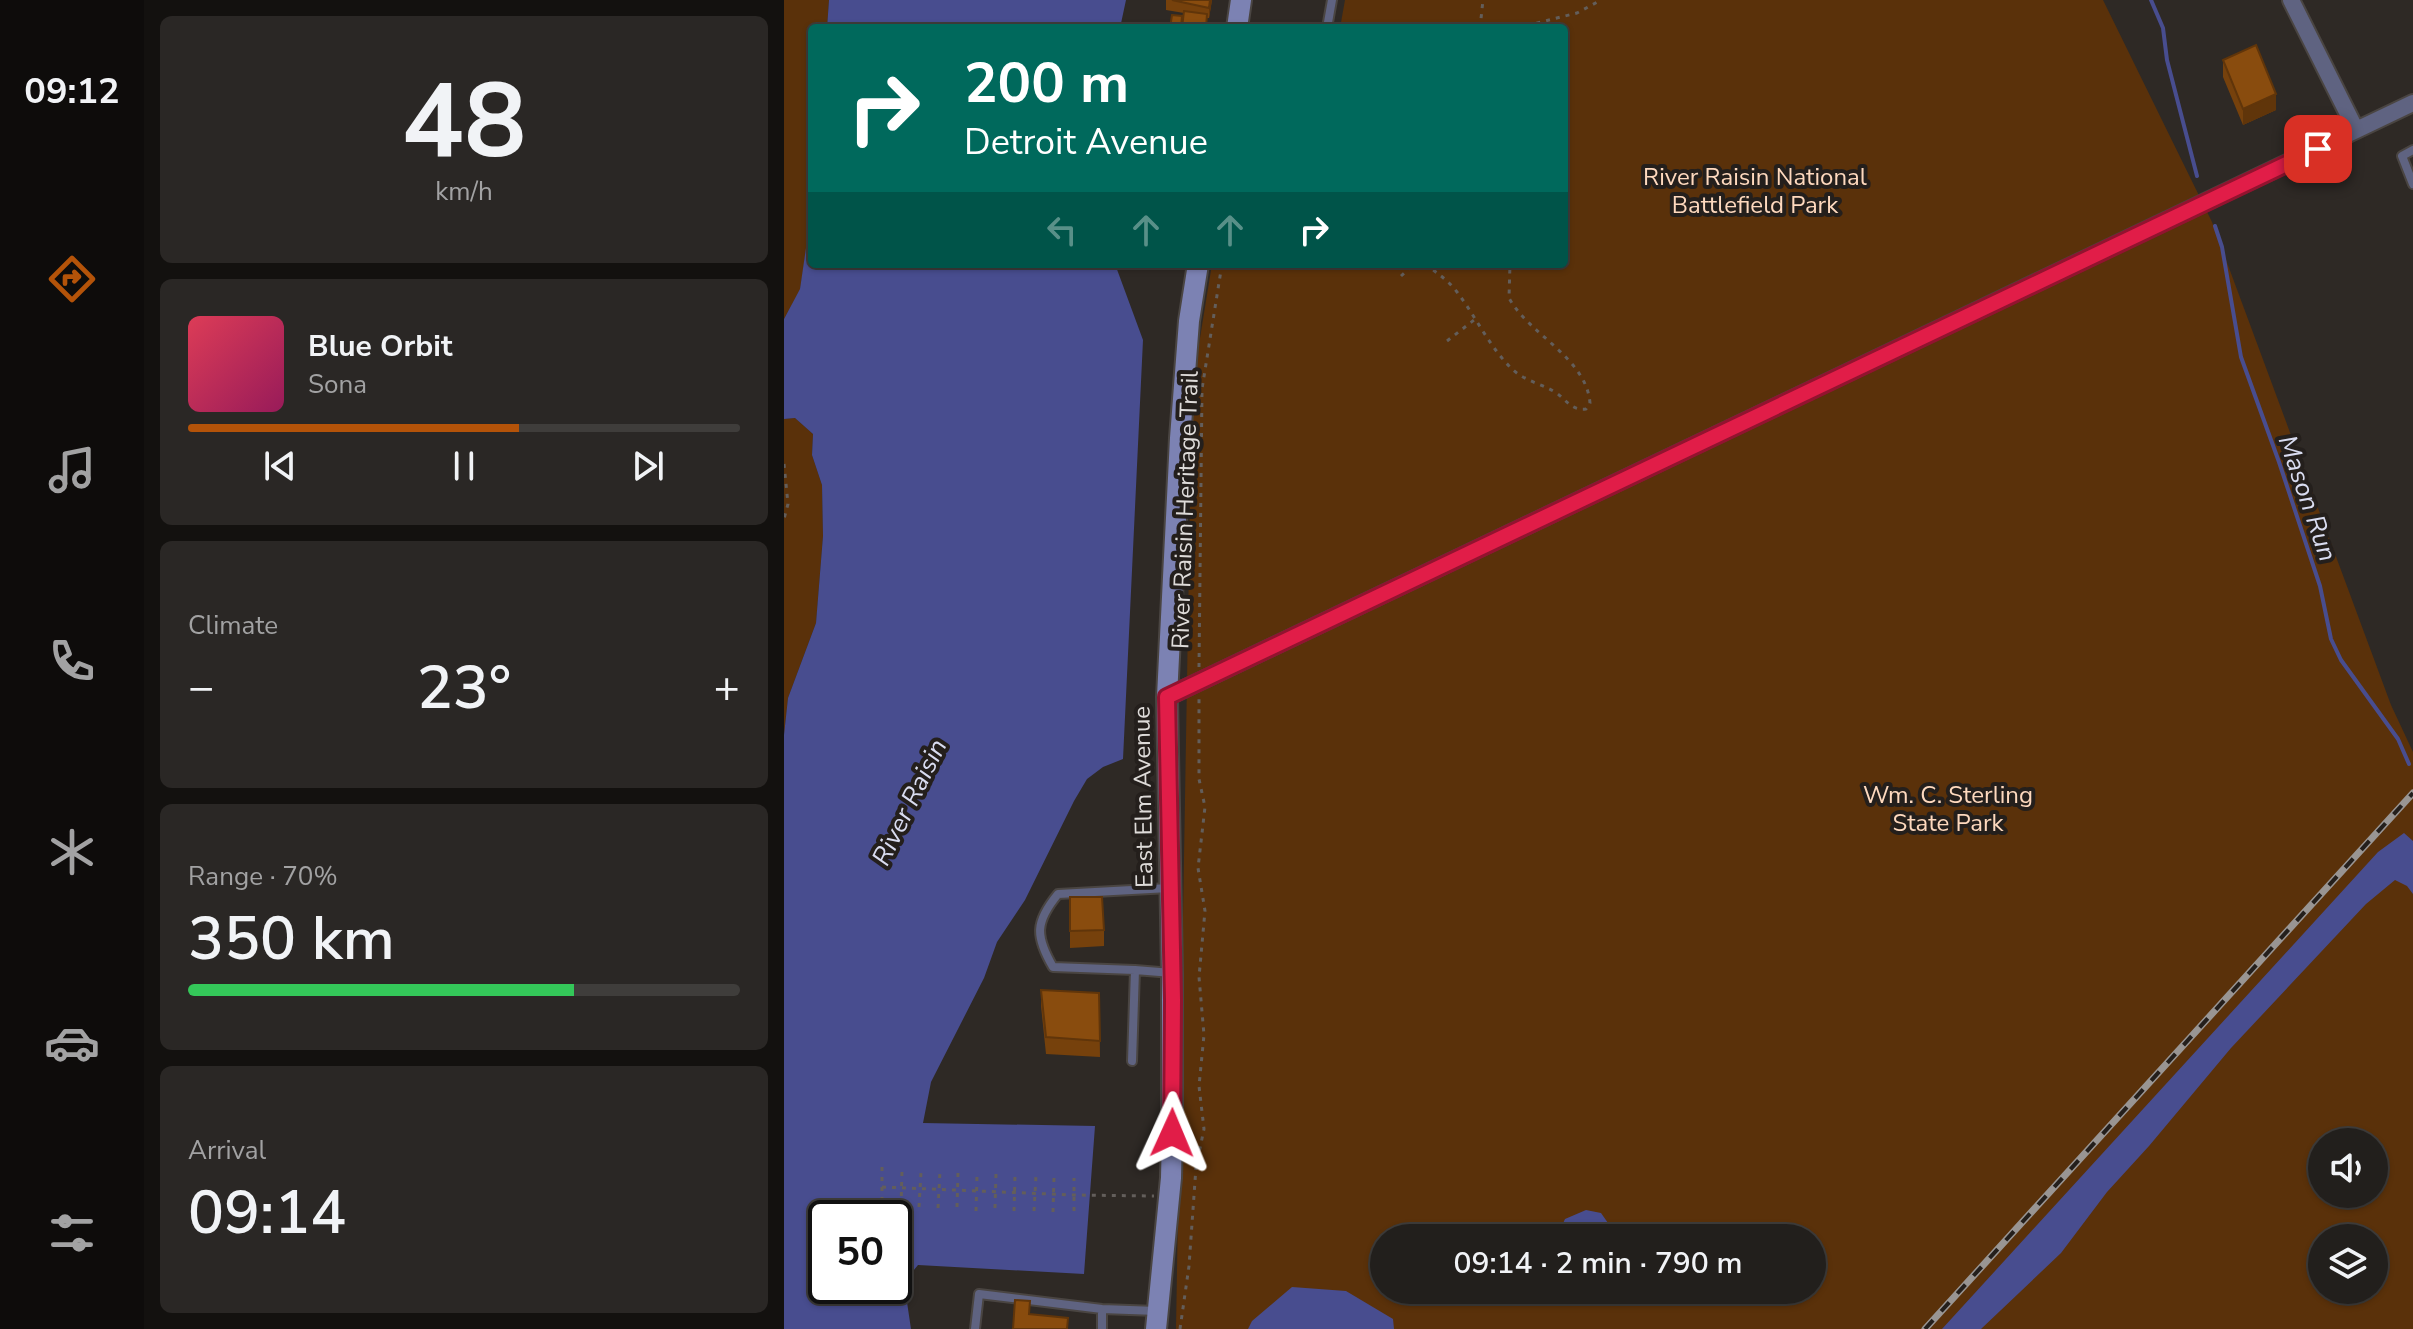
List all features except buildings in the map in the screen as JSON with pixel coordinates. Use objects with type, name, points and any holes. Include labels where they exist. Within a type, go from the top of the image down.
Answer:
[{"type":"main road","points":[[1238,24],[1241,0]]},
{"type":"main road","name":"East Elm Avenue","points":[[1157,1320],[1172,1133],[1167,697],[1180,438],[1189,321],[1197,268]]},
{"type":"street","points":[[2291,0],[2356,130]]},
{"type":"street","points":[[1167,697],[2413,103]]},
{"type":"lane","points":[[1328,24],[1332,0]]},
{"type":"lane","points":[[2413,150],[2402,156],[2413,184]]},
{"type":"lane","points":[[1171,888],[1058,894],[1047,907],[1038,930],[1042,947],[1053,967],[1172,973]]},
{"type":"lane","points":[[1132,1061],[1135,970]]},
{"type":"lane","points":[[975,1329],[979,1294],[1102,1309],[1157,1320]]},
{"type":"lane","points":[[1102,1309],[1102,1329]]},
{"type":"path","points":[[1480,24],[1483,0]]},
{"type":"path","points":[[1533,24],[1577,13],[1601,0]]},
{"type":"path","name":"River Raisin Heritage Trail","points":[[1180,1329],[1189,1266],[1196,1167],[1204,1129],[1199,1086],[1204,1035],[1199,977],[1205,911],[1198,868],[1205,807],[1199,779],[1202,389],[1221,268]]},
{"type":"path","points":[[1401,276],[1410,268]]},
{"type":"path","points":[[1430,268],[1450,284],[1511,368],[1579,410],[1586,409],[1590,403],[1585,384],[1562,354],[1509,298],[1510,268]]},
{"type":"path","points":[[1447,341],[1474,320]]},
{"type":"path","points":[[784,464],[788,504],[784,519]]},
{"type":"path","points":[[882,1167],[882,1200]]},
{"type":"path","points":[[901,1200],[902,1171]]},
{"type":"path","points":[[938,1208],[940,1171]]},
{"type":"path","points":[[919,1207],[921,1172]]},
{"type":"path","points":[[957,1207],[958,1173]]},
{"type":"path","points":[[995,1208],[996,1173]]},
{"type":"path","points":[[976,1211],[977,1174]]},
{"type":"path","points":[[1014,1211],[1015,1174]]},
{"type":"path","points":[[1034,1211],[1036,1175]]},
{"type":"path","points":[[1053,1212],[1054,1177]]},
{"type":"path","points":[[1074,1178],[1074,1211]]},
{"type":"path","points":[[882,1187],[1169,1197]]},
{"type":"green space","points":[[784,0],[829,0],[827,24],[808,24],[808,238],[800,290],[784,319]]},
{"type":"green space","name":"Wm. C. Sterling State Park","points":[[1345,0],[2103,0],[2212,222],[2391,705],[2413,752],[2413,1329],[1176,1329],[1192,387],[1211,268],[1568,268],[1568,24],[1341,24]]},
{"type":"green space","points":[[795,418],[813,434],[812,455],[822,485],[823,536],[816,623],[788,698],[784,735],[784,419]]},
{"type":"water","points":[[829,0],[1126,0],[1121,24],[827,24]]},
{"type":"water","name":"River Raisin","points":[[808,234],[808,268],[1116,268],[1143,340],[1123,759],[1103,767],[1087,779],[1074,801],[1025,900],[997,942],[984,978],[931,1082],[923,1123],[1095,1126],[1084,1274],[918,1265],[912,1272],[912,1200],[808,1200],[808,1304],[907,1304],[911,1329],[784,1329],[784,735],[788,698],[816,623],[823,536],[822,485],[812,455],[813,434],[795,418],[784,419],[784,319],[800,289]]},
{"type":"water","points":[[2404,833],[2413,841],[2413,894],[2407,886],[2395,880],[2366,904],[2231,1048],[2107,1192],[2061,1253],[1981,1329],[1942,1329],[2378,852]]},
{"type":"water","points":[[1586,1210],[1601,1213],[1608,1223],[1563,1224],[1565,1219]]},
{"type":"water","points":[[1292,1287],[1346,1291],[1393,1319],[1394,1329],[1248,1329],[1252,1321]]},
{"type":"waterway","name":"Mason Run","points":[[2151,0],[2163,28],[2167,60],[2197,176]]},
{"type":"waterway","name":"Mason Run","points":[[2215,226],[2222,247],[2241,357],[2320,586],[2331,639],[2341,660],[2398,739],[2409,764]]},
{"type":"railway","points":[[1925,1329],[2413,793]]},
{"type":"route","points":[[1172,1133],[1173,1000],[1167,697],[2318,149]]},
{"type":"park label","name":"River Raisin National Battlefield Park","points":[[1755,191]]}]
